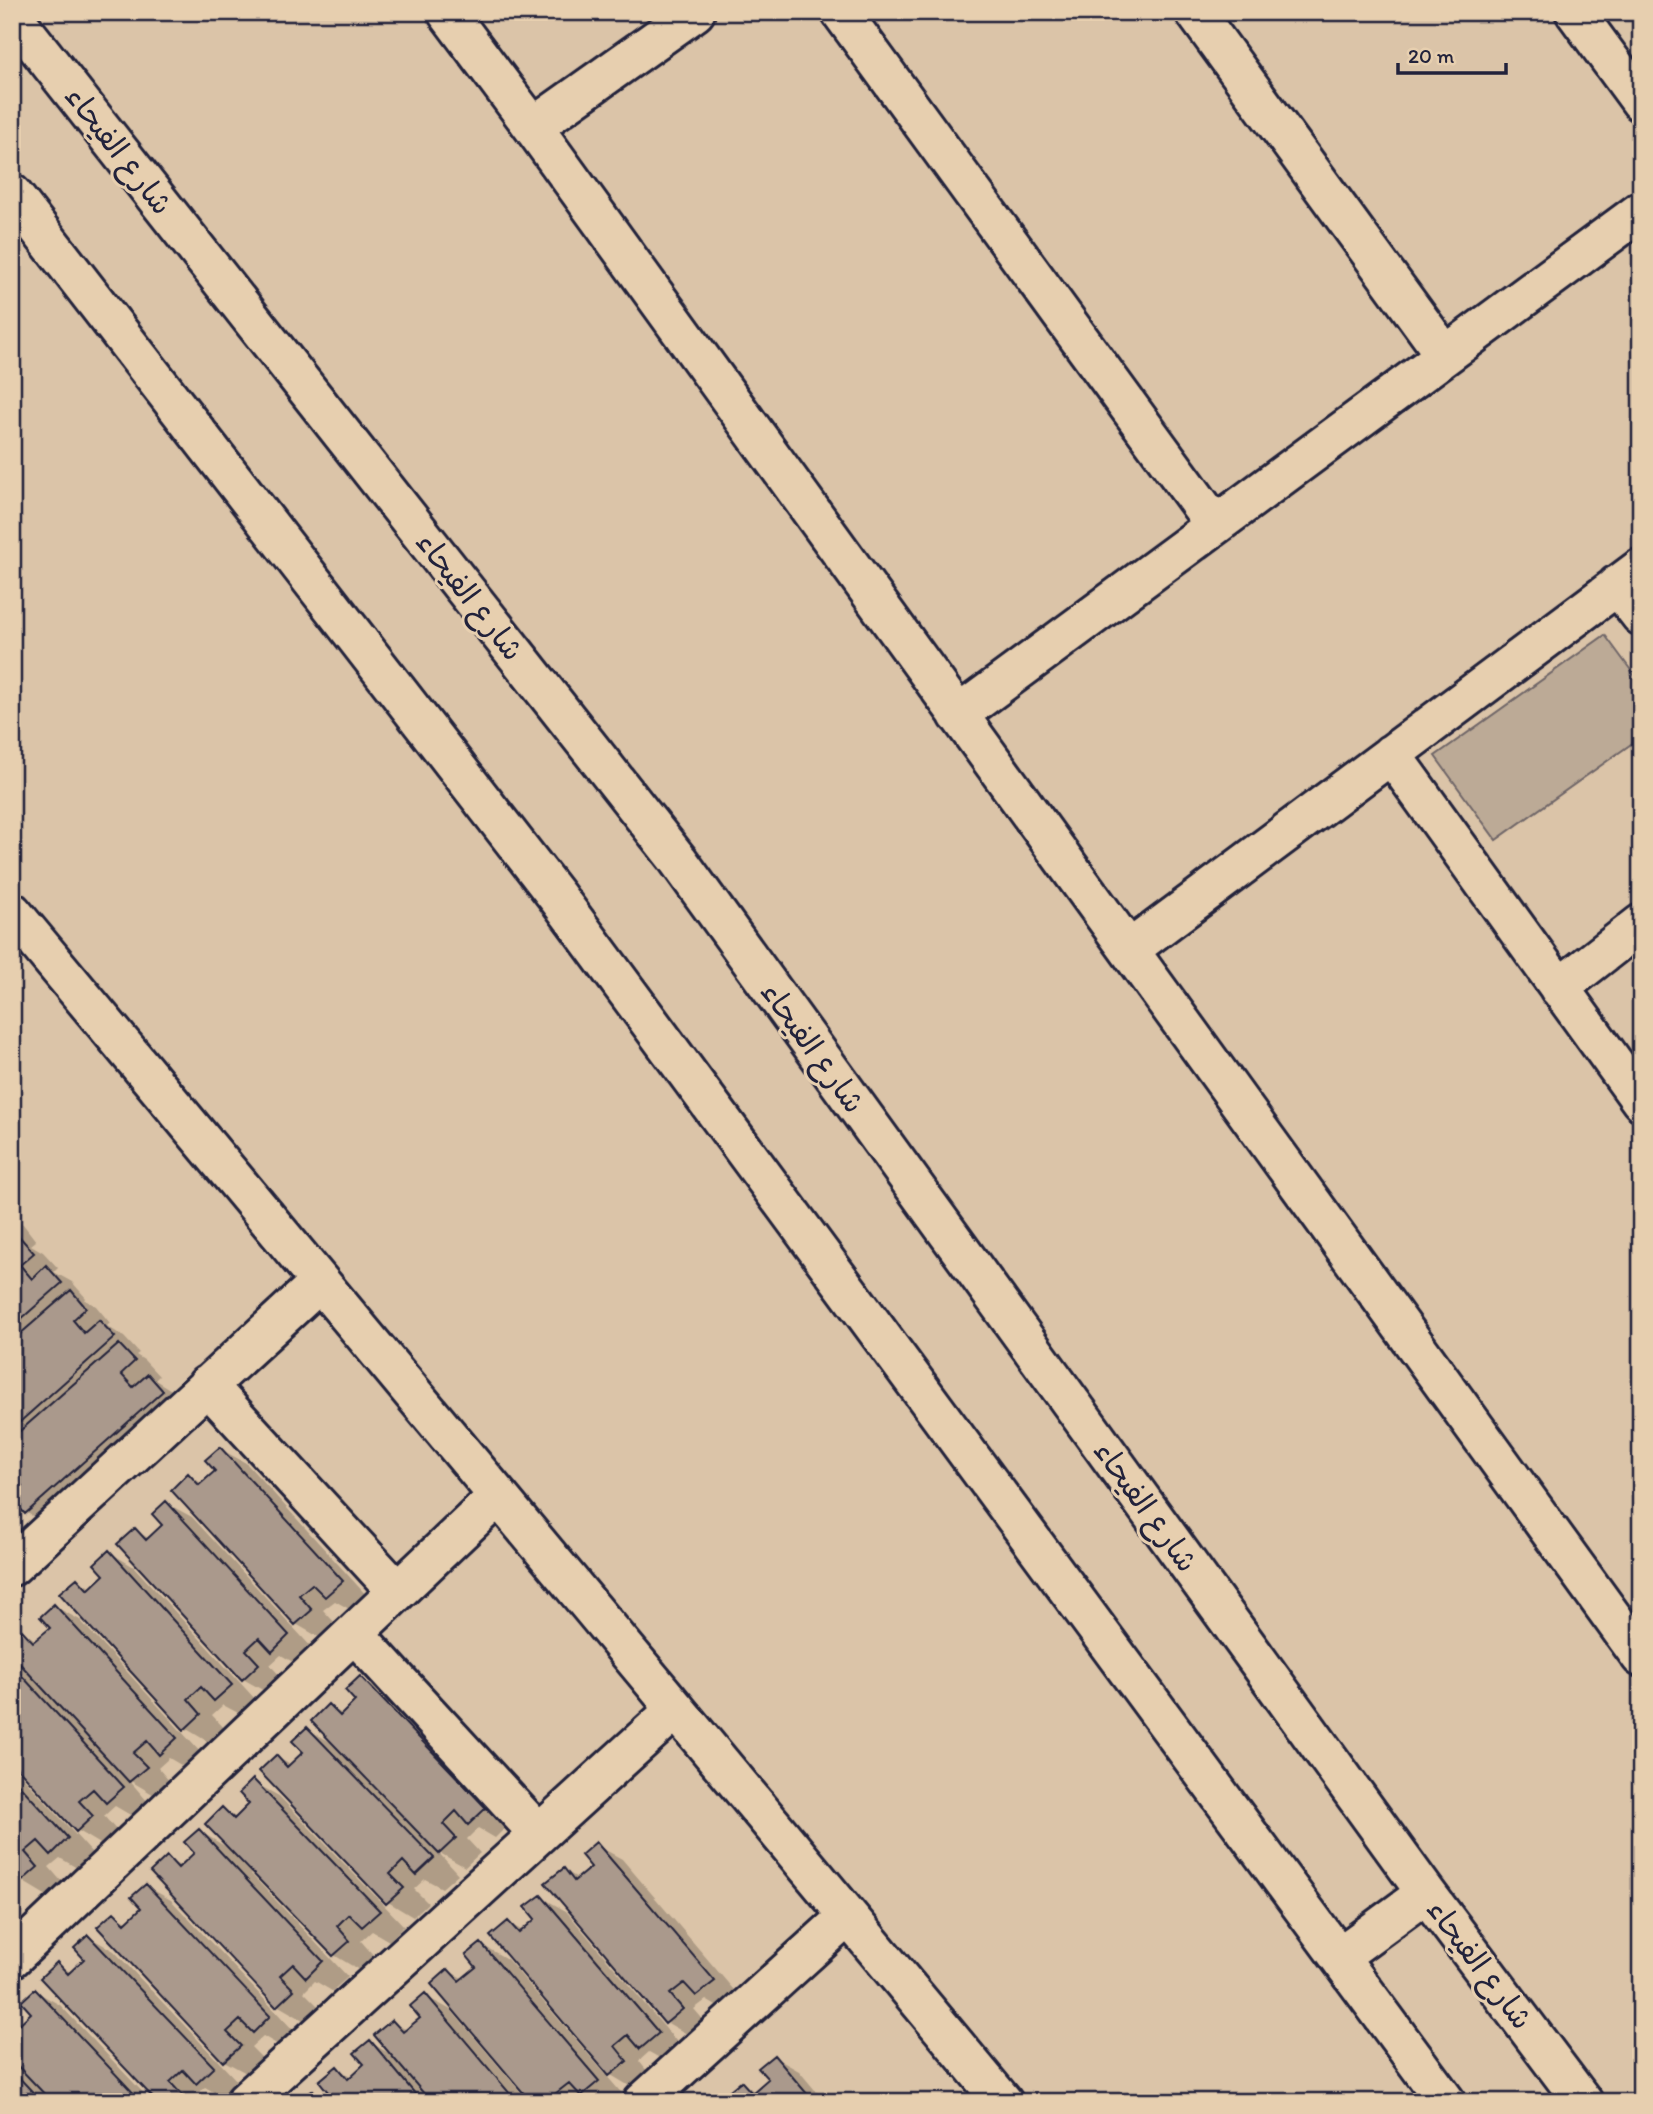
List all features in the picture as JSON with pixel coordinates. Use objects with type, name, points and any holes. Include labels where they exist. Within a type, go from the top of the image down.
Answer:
[{"type":"main road","points":[[447,12],[1641,1657]]},
{"type":"main road","points":[[533,127],[695,12]]},
{"type":"main road","points":[[1195,12],[1445,355]]},
{"type":"main road","points":[[1575,12],[1641,102]]},
{"type":"main road","name":"شارع الفيحاء","points":[[12,15],[678,860],[1426,1893],[1583,2102]]},
{"type":"main road","points":[[858,18],[1215,525]]},
{"type":"main road","points":[[12,194],[558,898],[1446,2102]]},
{"type":"main road","points":[[958,715],[1641,211]]},
{"type":"main road","points":[[1129,950],[1629,576],[1641,616]]},
{"type":"main road","points":[[1391,754],[1641,1101]]},
{"type":"main road","points":[[1559,988],[1641,923]]},
{"type":"main road","points":[[16,924],[320,1282],[1003,2102]]},
{"type":"main road","points":[[14,1561],[320,1282]]},
{"type":"main road","points":[[207,1385],[397,1591]]},
{"type":"main road","points":[[19,1937],[354,1633],[498,1496]]},
{"type":"main road","points":[[354,1633],[539,1834]]},
{"type":"main road","points":[[245,2102],[676,1709]]},
{"type":"main road","points":[[1340,1956],[1426,1893]]},
{"type":"main road","points":[[643,2102],[848,1916]]},
{"type":"shaded area","points":[[1605,635],[1641,684],[1641,737],[1496,840],[1435,756]]},
{"type":"building","points":[[18,1235],[34,1253],[20,1265],[32,1279],[46,1265],[62,1283],[12,1327],[12,1240]]},
{"type":"building","points":[[71,1290],[86,1308],[73,1320],[84,1333],[99,1320],[115,1337],[12,1429],[12,1341]]},
{"type":"building","points":[[119,1344],[135,1361],[121,1374],[133,1387],[148,1374],[163,1391],[25,1514],[12,1499],[12,1494],[22,1486],[12,1475],[12,1438]]},
{"type":"building","points":[[220,1447],[343,1581],[325,1597],[312,1584],[299,1595],[312,1610],[295,1625],[171,1490],[188,1473],[199,1485],[215,1471],[205,1460]]},
{"type":"building","points":[[166,1501],[289,1635],[272,1652],[259,1638],[246,1650],[259,1664],[242,1680],[117,1544],[135,1528],[146,1540],[162,1525],[152,1514]]},
{"type":"building","points":[[109,1550],[232,1685],[214,1701],[201,1687],[188,1699],[201,1714],[184,1730],[59,1593],[77,1578],[88,1590],[104,1575],[94,1564]]},
{"type":"building","points":[[54,1604],[177,1738],[159,1755],[147,1741],[133,1753],[147,1767],[129,1782],[12,1655],[12,1640],[22,1630],[33,1642],[50,1628],[40,1617]]},
{"type":"building","points":[[12,1665],[124,1787],[106,1803],[93,1789],[79,1801],[93,1816],[76,1832],[12,1762]]},
{"type":"building","points":[[360,1676],[486,1808],[468,1825],[456,1811],[443,1824],[456,1838],[439,1854],[311,1721],[328,1704],[340,1716],[355,1701],[345,1690]]},
{"type":"building","points":[[307,1727],[434,1858],[416,1875],[403,1861],[390,1874],[404,1888],[386,1904],[259,1771],[276,1755],[287,1767],[303,1752],[292,1741]]},
{"type":"building","points":[[12,1777],[68,1838],[51,1855],[38,1841],[25,1852],[38,1867],[21,1882],[12,1873]]},
{"type":"building","points":[[253,1779],[380,1911],[362,1927],[349,1914],[337,1926],[350,1941],[333,1956],[205,1824],[222,1807],[234,1819],[249,1804],[239,1793]]},
{"type":"building","points":[[199,1829],[323,1961],[306,1978],[293,1964],[280,1976],[294,1990],[276,2007],[150,1872],[167,1856],[178,1868],[194,1853],[184,1842]]},
{"type":"building","points":[[596,1842],[715,1981],[696,1996],[684,1983],[670,1994],[683,2009],[665,2024],[545,1883],[564,1868],[574,1881],[591,1867],[581,1855]]},
{"type":"building","points":[[146,1884],[270,2016],[253,2033],[240,2020],[227,2032],[241,2046],[223,2062],[97,1927],[114,1912],[125,1923],[141,1908],[131,1897]]},
{"type":"building","points":[[541,1895],[659,2033],[640,2049],[628,2035],[615,2046],[627,2061],[609,2076],[490,1936],[508,1921],[519,1933],[535,1919],[525,1907]]},
{"type":"building","points":[[88,1935],[214,2067],[196,2084],[183,2070],[170,2082],[183,2096],[178,2102],[157,2102],[40,1978],[57,1962],[68,1974],[84,1959],[74,1948]]},
{"type":"building","points":[[481,1943],[599,2081],[581,2096],[569,2083],[555,2094],[562,2102],[531,2102],[431,1984],[448,1969],[459,1981],[476,1967],[466,1955]]},
{"type":"building","points":[[35,1989],[142,2102],[52,2102],[12,2060],[12,2025],[15,2028],[31,2013],[21,2002]]},
{"type":"building","points":[[425,1993],[517,2102],[431,2102],[374,2035],[392,2020],[403,2032],[420,2018],[410,2006]]},
{"type":"building","points":[[370,2040],[422,2102],[336,2102],[319,2081],[337,2066],[348,2079],[364,2064],[354,2053]]},
{"type":"building","points":[[774,2055],[814,2102],[728,2102],[723,2096],[741,2081],[752,2093],[768,2079],[758,2068]]},
{"type":"building","points":[[12,2070],[42,2102],[12,2102]]},
{"type":"building","points":[[313,2090],[323,2102],[299,2102]]}]
